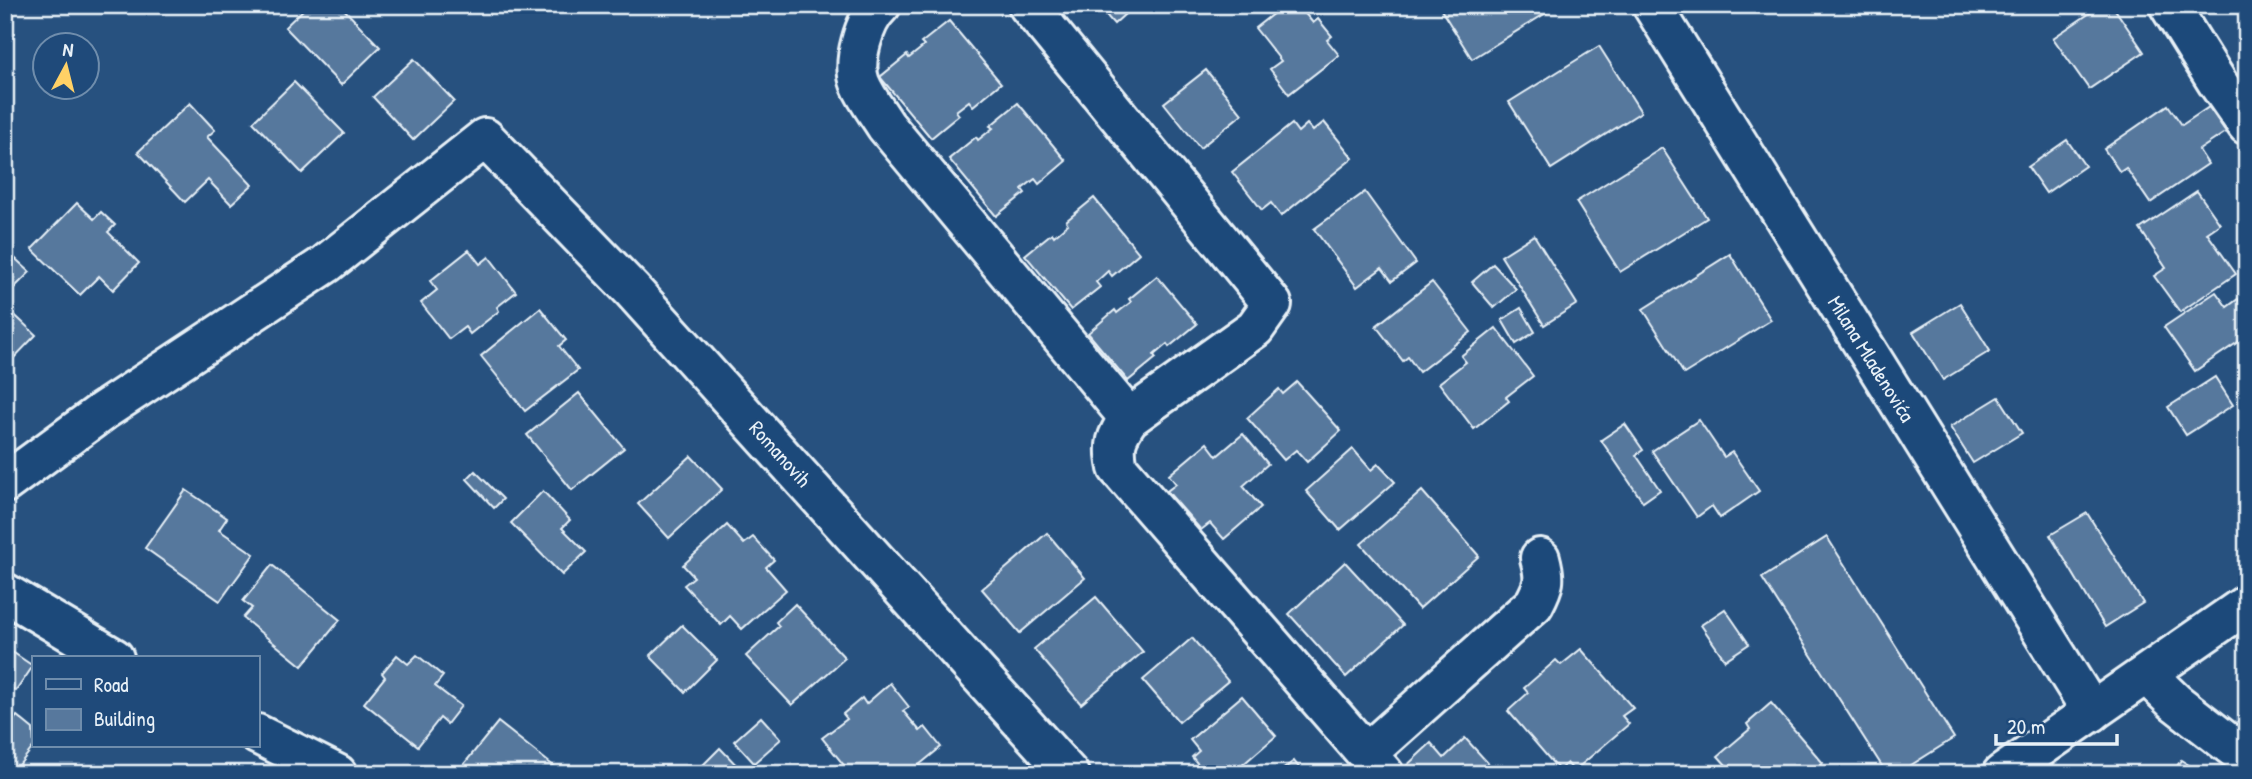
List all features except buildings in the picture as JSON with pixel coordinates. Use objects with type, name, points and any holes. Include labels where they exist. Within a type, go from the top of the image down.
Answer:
[{"type":"street","points":[[881,5],[875,11],[859,45],[859,82],[886,127],[1129,418]]},
{"type":"street","points":[[1028,5],[1272,304],[1255,328],[1129,418],[1117,436],[1114,453],[1118,468],[1376,763],[1534,604],[1545,575],[1540,558]]},
{"type":"street","name":"Milana Mladenovića","points":[[1652,5],[2092,712]]},
{"type":"street","points":[[2169,5],[2247,125]]},
{"type":"street","name":"Romanovih","points":[[5,483],[103,411],[326,264],[485,138],[632,290],[1069,774]]},
{"type":"street","points":[[5,593],[111,656]]},
{"type":"street","points":[[2002,774],[2247,604]]},
{"type":"street","points":[[2147,675],[2175,702],[2247,758]]},
{"type":"street","points":[[259,735],[332,772]]}]
